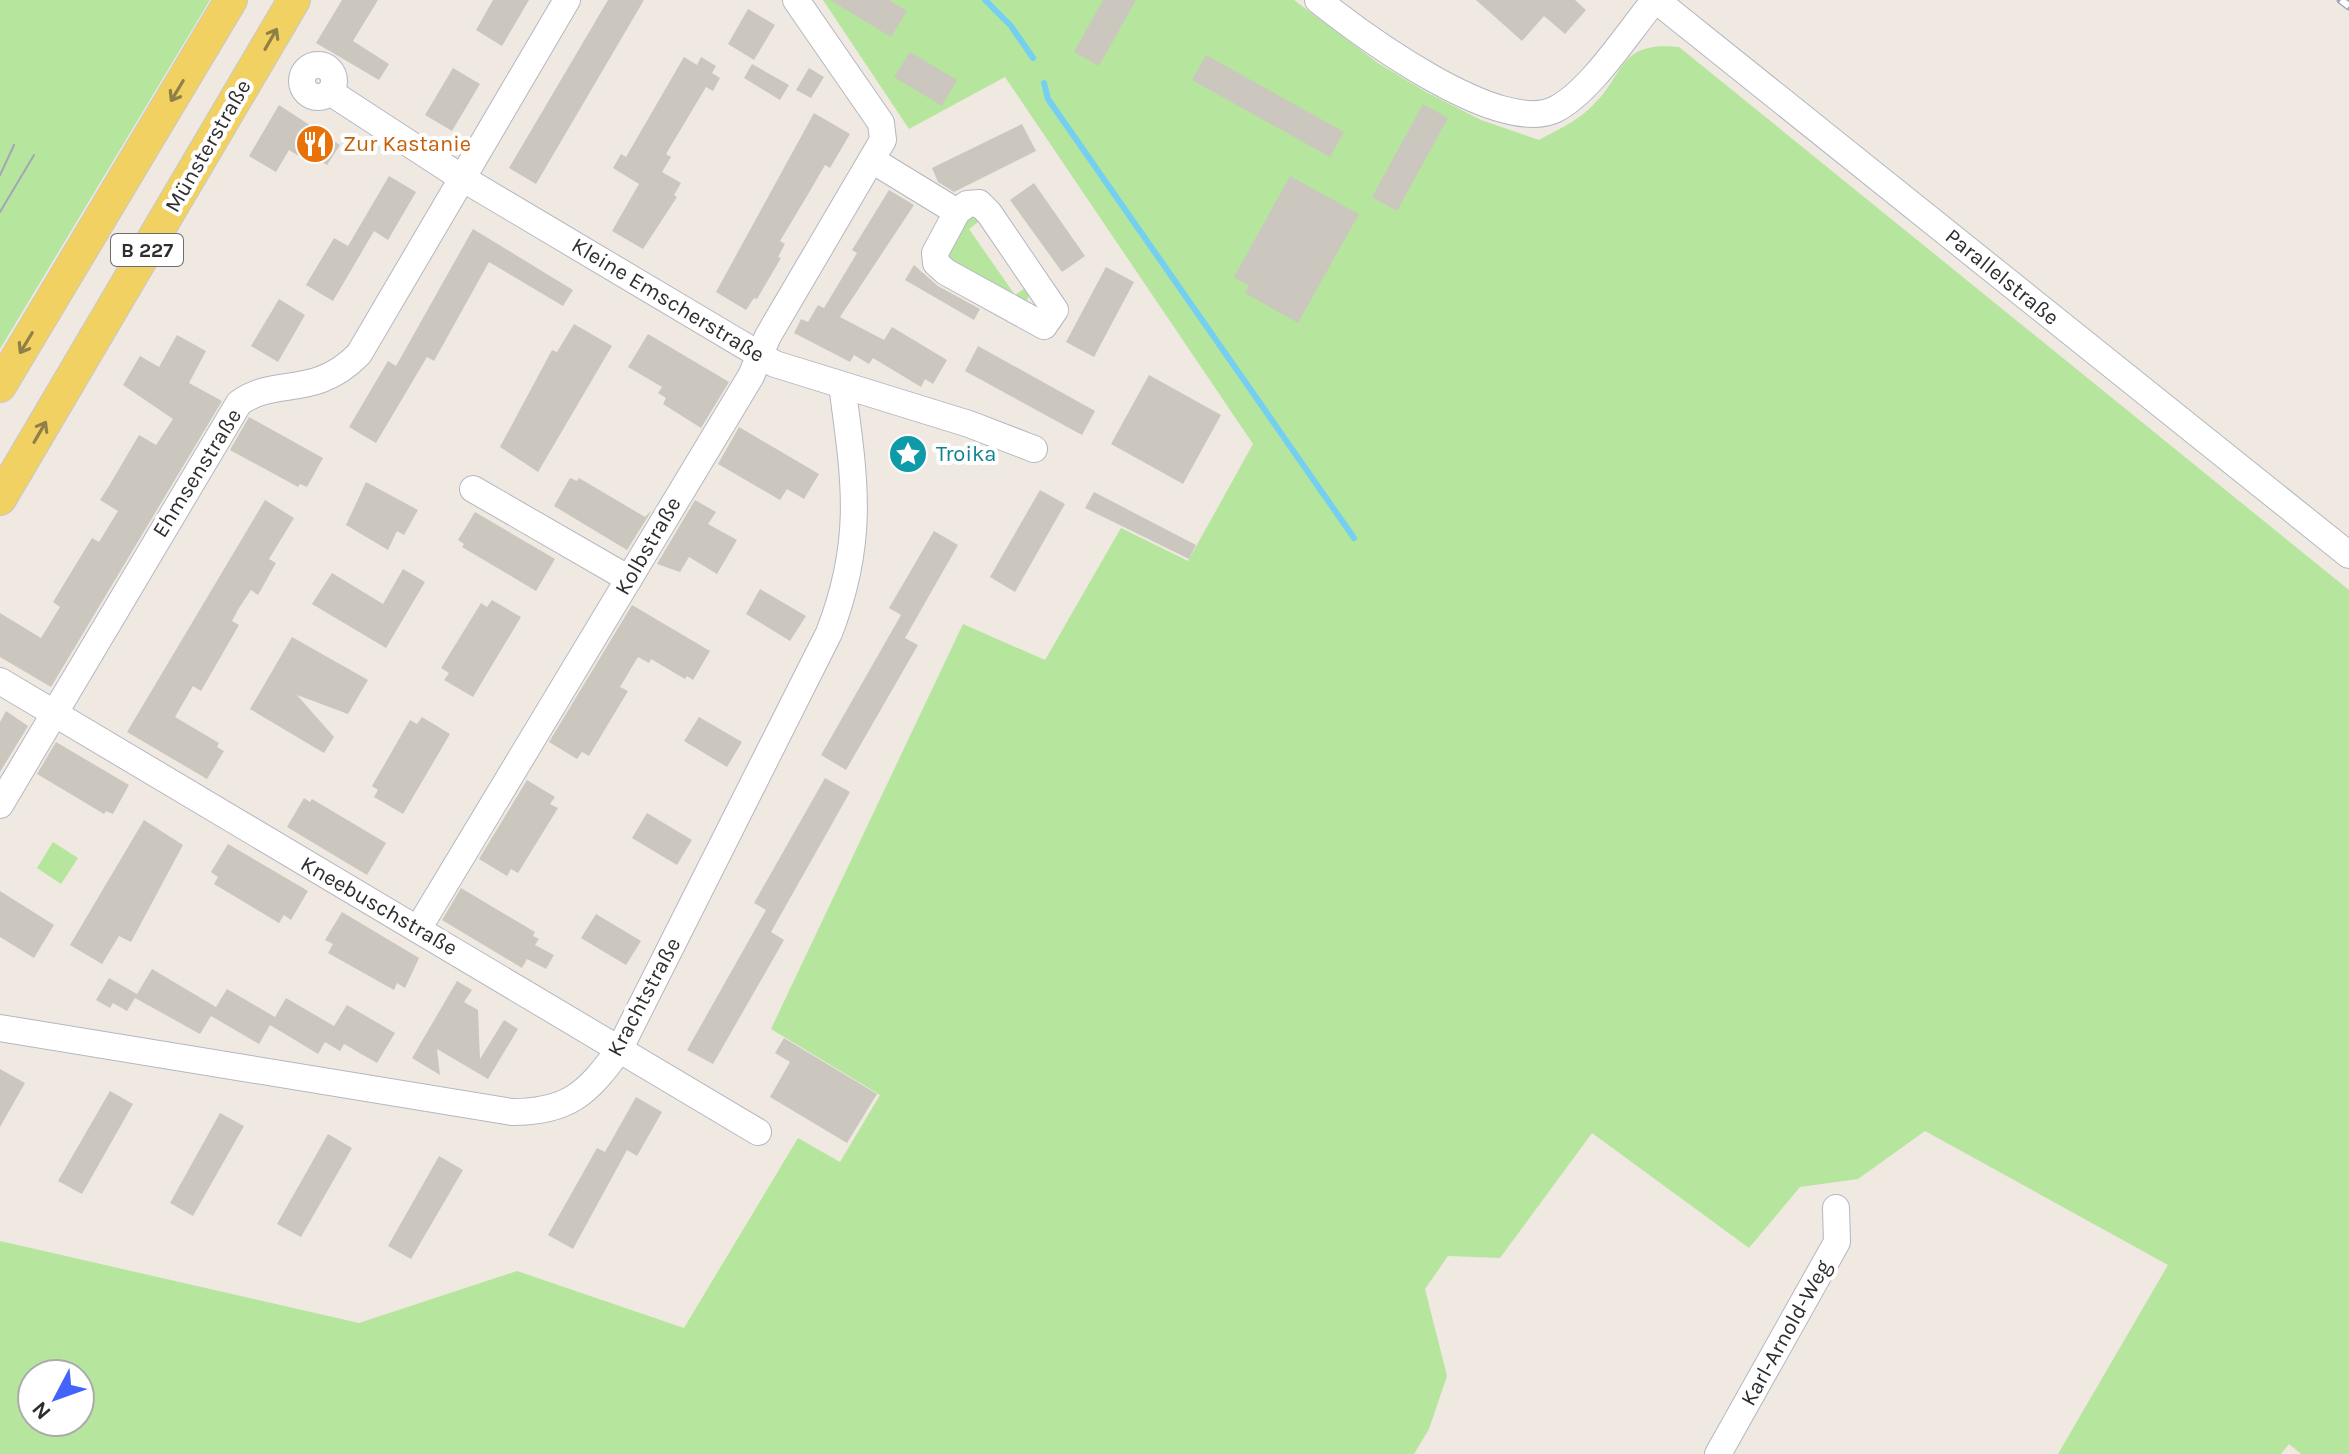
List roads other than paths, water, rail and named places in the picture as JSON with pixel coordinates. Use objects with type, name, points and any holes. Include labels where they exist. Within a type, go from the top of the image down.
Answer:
[{"type":"main road","name":"B 227","points":[[0,386],[231,0]]},
{"type":"main road","name":"Münsterstraße","points":[[0,499],[294,0]]},
{"type":"street","name":"Ehmsenstraße","points":[[0,805],[147,553],[239,403],[255,394],[311,385],[330,377],[359,354],[567,0]]},
{"type":"street","name":"Kolbstraße","points":[[418,929],[751,376],[759,355],[883,140],[881,123],[796,0]]},
{"type":"street","points":[[1318,0],[1359,32],[1446,85],[1510,112],[1535,117],[1557,108],[1580,90],[1655,0]]},
{"type":"street","name":"Parallelstraße","points":[[1655,0],[2349,555]]},
{"type":"street","name":"Kleine Emscherstraße","points":[[330,92],[462,178],[775,364],[969,424],[1034,449]]},
{"type":"street","points":[[872,160],[957,212]]},
{"type":"street","points":[[979,203],[989,213],[1055,310],[1044,326],[946,272],[936,263],[935,253],[957,212],[967,204],[979,203]]},
{"type":"street","name":"Krachtstraße","points":[[0,1028],[512,1112],[545,1111],[570,1102],[599,1078],[619,1050],[829,633],[842,600],[851,567],[855,482],[842,385]]},
{"type":"street","points":[[473,489],[629,579]]},
{"type":"street","name":"Kneebuschstraße","points":[[0,681],[758,1132]]},
{"type":"street","name":"Karl-Arnold-Weg","points":[[1718,1454],[1837,1242],[1836,1208]]},
{"type":"waterway","points":[[985,0],[1011,26],[1033,58]]},
{"type":"waterway","points":[[1044,83],[1048,99],[1354,538]]},
{"type":"tram line","points":[[0,175],[14,145]]},
{"type":"tram line","points":[[0,212],[34,155]]},
{"type":"railway","points":[[2341,0],[2349,6]]},
{"type":"place","name":"Zur Kastanie","points":[[315,144]]},
{"type":"place","name":"Troika","points":[[908,454]]}]
